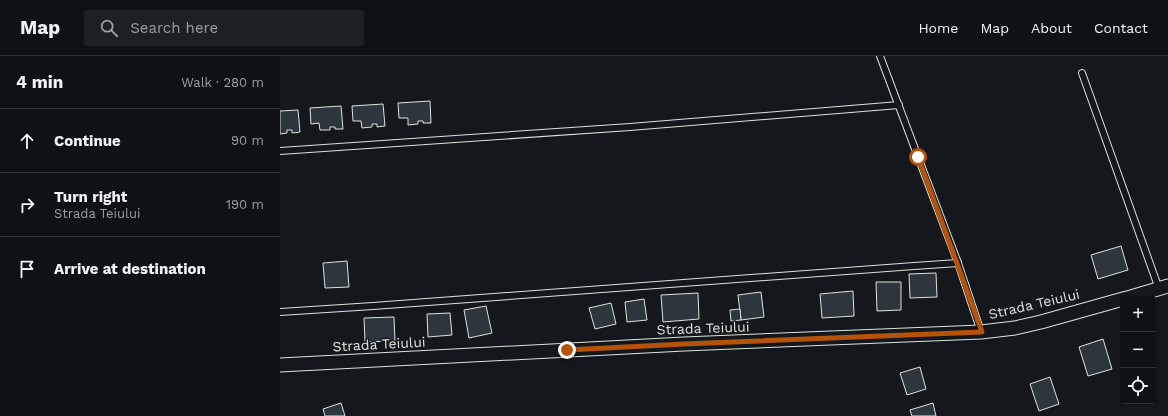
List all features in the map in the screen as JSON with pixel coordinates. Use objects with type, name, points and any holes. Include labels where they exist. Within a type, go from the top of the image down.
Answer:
[{"type":"street","name":"Strada Teiului","points":[[1134,296],[1163,288]]},
{"type":"street","name":"Strada Teiului","points":[[280,365],[684,344],[982,332],[1015,328],[1041,322],[1120,300]]},
{"type":"lane","points":[[880,56],[958,263],[982,332]]},
{"type":"lane","points":[[1082,73],[1163,288]]},
{"type":"lane","points":[[280,151],[622,127],[899,105]]},
{"type":"lane","points":[[280,312],[958,263]]},
{"type":"building","points":[[430,101],[431,123],[423,123],[423,121],[418,121],[418,124],[408,125],[408,118],[399,118],[398,103]]},
{"type":"building","points":[[383,104],[385,126],[377,127],[377,124],[372,124],[372,127],[362,128],[361,121],[353,121],[352,106]]},
{"type":"building","points":[[341,106],[343,129],[335,129],[335,127],[330,127],[330,130],[320,130],[319,123],[311,124],[310,108]]},
{"type":"building","points":[[298,110],[300,132],[292,133],[292,130],[287,130],[287,133],[280,134],[280,111]]},
{"type":"building","points":[[1121,246],[1128,270],[1098,279],[1091,255]]},
{"type":"building","points":[[347,261],[349,287],[325,288],[323,263]]},
{"type":"building","points":[[936,273],[937,297],[910,298],[909,274]]},
{"type":"building","points":[[876,282],[901,282],[901,310],[877,311]]},
{"type":"building","points":[[853,291],[854,316],[822,318],[820,294]]},
{"type":"building","points":[[761,292],[764,317],[741,320],[738,295]]},
{"type":"building","points":[[698,293],[699,319],[663,322],[661,295]]},
{"type":"building","points":[[644,299],[647,320],[627,322],[625,302]]},
{"type":"building","points":[[611,303],[616,324],[595,329],[589,308]]},
{"type":"building","points":[[486,306],[492,333],[469,338],[464,310]]},
{"type":"building","points":[[740,309],[741,320],[731,321],[730,310]]},
{"type":"building","points":[[450,313],[452,335],[428,337],[427,314]]},
{"type":"building","points":[[394,317],[395,341],[365,342],[364,318]]},
{"type":"building","points":[[1103,339],[1112,369],[1088,376],[1079,347]]},
{"type":"building","points":[[920,367],[926,389],[907,395],[900,373]]},
{"type":"building","points":[[1050,377],[1059,404],[1039,411],[1030,384]]},
{"type":"building","points":[[341,403],[345,416],[325,416],[323,409]]},
{"type":"building","points":[[933,403],[936,416],[912,416],[910,410]]},
{"type":"route","points":[[567,350],[982,332],[918,157]]}]
